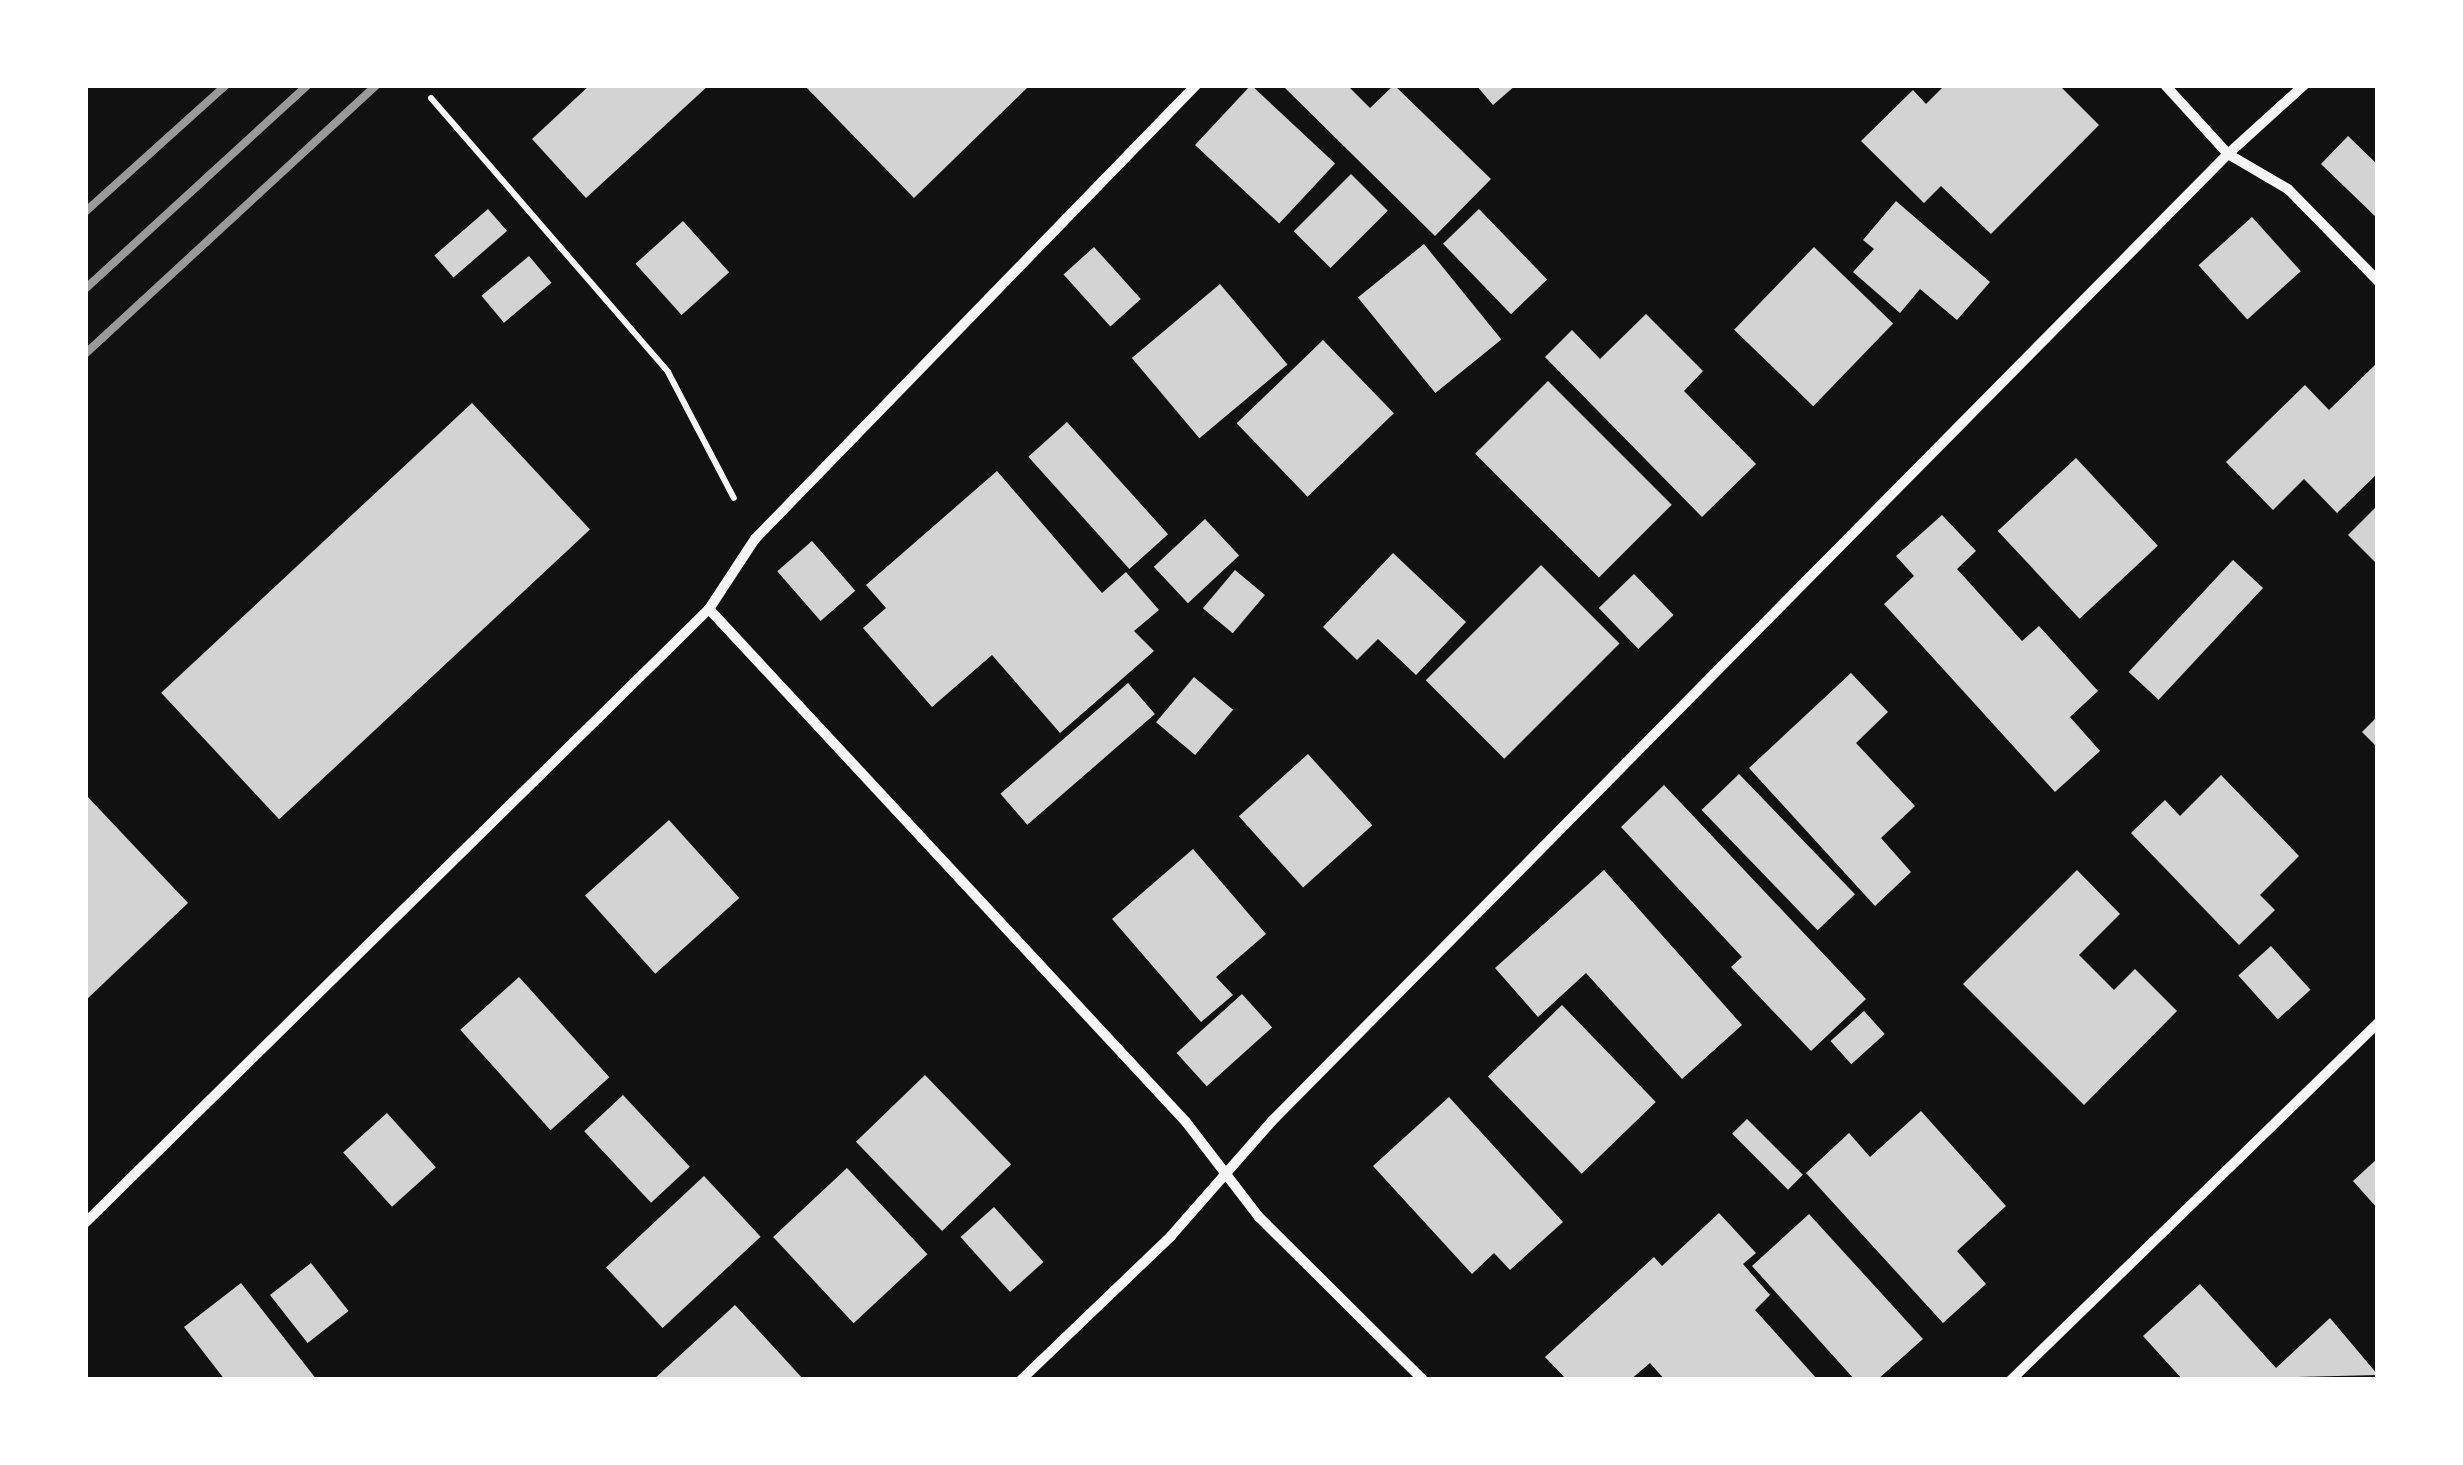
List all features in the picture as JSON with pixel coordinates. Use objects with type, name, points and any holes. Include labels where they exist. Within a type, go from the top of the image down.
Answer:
[{"type":"street","points":[[85,1223],[709,609],[755,539],[1196,85]]},
{"type":"street","points":[[2165,85],[2228,154],[2288,189],[2378,282]]},
{"type":"street","points":[[1020,1380],[2228,154],[2304,85]]},
{"type":"street","points":[[709,609],[1186,1122],[1259,1217],[1423,1380]]},
{"type":"street","points":[[2011,1380],[2378,1023]]},
{"type":"path","points":[[430,98],[668,372],[755,539]]},
{"type":"building","points":[[590,85],[709,85],[586,198],[532,139]]},
{"type":"building","points":[[804,85],[1030,85],[914,198]]},
{"type":"building","points":[[1251,85],[1335,163],[1279,223],[1195,145]]},
{"type":"building","points":[[1282,85],[1347,85],[1370,108],[1394,85],[1491,179],[1435,236]]},
{"type":"building","points":[[1476,85],[1516,85],[1493,105]]},
{"type":"building","points":[[1945,85],[2059,85],[2099,125],[1991,234],[1941,186],[1924,203],[1861,141],[1913,90],[1926,104]]},
{"type":"building","points":[[2348,136],[2378,165],[2378,219],[2321,164]]},
{"type":"building","points":[[1351,174],[1388,211],[1330,268],[1294,231]]},
{"type":"building","points":[[1896,201],[1990,282],[1957,320],[1920,289],[1900,313],[1853,272],[1874,249],[1863,240]]},
{"type":"building","points":[[488,209],[507,231],[453,277],[434,256]]},
{"type":"building","points":[[1479,209],[1547,279],[1511,314],[1443,244]]},
{"type":"building","points":[[2252,217],[2301,271],[2247,319],[2198,265]]},
{"type":"building","points":[[683,221],[729,272],[682,315],[635,264]]},
{"type":"building","points":[[1424,244],[1501,340],[1435,393],[1358,297]]},
{"type":"building","points":[[1094,247],[1141,299],[1110,326],[1064,274]]},
{"type":"building","points":[[1814,247],[1893,323],[1813,406],[1734,330]]},
{"type":"building","points":[[529,256],[551,283],[504,323],[482,296]]},
{"type":"building","points":[[1220,284],[1287,364],[1199,438],[1132,358]]},
{"type":"building","points":[[1646,314],[1703,371],[1684,391],[1756,464],[1702,517],[1545,357],[1572,330],[1600,359]]},
{"type":"building","points":[[1323,340],[1394,413],[1308,497],[1237,423]]},
{"type":"building","points":[[2378,362],[2378,473],[2337,513],[2304,479],[2273,510],[2226,462],[2305,385],[2329,410]]},
{"type":"building","points":[[1548,381],[1672,505],[1599,578],[1475,454]]},
{"type":"building","points":[[472,403],[590,530],[279,819],[161,693]]},
{"type":"building","points":[[1067,422],[1168,534],[1129,569],[1028,457]]},
{"type":"building","points":[[2076,458],[2158,546],[2080,619],[1998,531]]},
{"type":"building","points":[[997,471],[1102,593],[1126,572],[1159,610],[1134,631],[1154,651],[1060,733],[992,655],[932,707],[863,628],[886,608],[866,585]]},
{"type":"building","points":[[2378,505],[2378,565],[2348,535]]},
{"type":"building","points":[[1942,515],[1976,551],[1957,569],[2022,641],[2039,626],[2098,691],[2070,717],[2100,751],[2055,792],[1884,604],[1914,576],[1896,556]]},
{"type":"building","points":[[1205,519],[1239,556],[1188,603],[1154,567]]},
{"type":"building","points":[[812,541],[855,591],[821,621],[777,571]]},
{"type":"building","points":[[1393,553],[1466,622],[1416,675],[1378,639],[1357,660],[1323,627]]},
{"type":"building","points":[[2233,560],[2263,588],[2159,700],[2129,672]]},
{"type":"building","points":[[1541,565],[1619,643],[1504,759],[1426,680]]},
{"type":"building","points":[[1235,570],[1265,595],[1233,633],[1203,608]]},
{"type":"building","points":[[1634,574],[1674,615],[1638,649],[1599,608]]},
{"type":"building","points":[[1851,673],[1888,712],[1856,743],[1915,806],[1881,838],[1911,872],[1875,906],[1749,768]]},
{"type":"building","points":[[1194,677],[1233,710],[1195,755],[1156,722]]},
{"type":"building","points":[[1128,683],[1155,714],[1027,825],[1000,794]]},
{"type":"building","points":[[2378,716],[2378,748],[2362,732]]},
{"type":"building","points":[[1308,754],[1372,825],[1303,888],[1239,816]]},
{"type":"building","points":[[1739,774],[1855,894],[1818,930],[1702,810]]},
{"type":"building","points":[[2221,775],[2299,856],[2260,895],[2275,910],[2239,945],[2131,833],[2165,800],[2180,816]]},
{"type":"building","points":[[1664,785],[1866,999],[1811,1051],[1731,967],[1742,957],[1621,827]]},
{"type":"building","points":[[85,794],[188,903],[85,1001]]},
{"type":"building","points":[[669,820],[739,898],[655,974],[585,896]]},
{"type":"building","points":[[1193,849],[1266,934],[1216,977],[1233,995],[1201,1022],[1112,919]]},
{"type":"building","points":[[1604,870],[1742,1025],[1682,1079],[1586,973],[1538,1017],[1495,968]]},
{"type":"building","points":[[2077,870],[2120,914],[2079,955],[2114,990],[2135,969],[2177,1011],[2084,1105],[1963,984]]},
{"type":"building","points":[[2271,946],[2310,990],[2278,1019],[2238,975]]},
{"type":"building","points":[[519,977],[609,1077],[551,1130],[460,1030]]},
{"type":"building","points":[[1242,994],[1272,1027],[1207,1086],[1177,1053]]},
{"type":"building","points":[[1562,1005],[1656,1102],[1582,1174],[1488,1077]]},
{"type":"building","points":[[1864,1011],[1885,1034],[1851,1064],[1831,1041]]},
{"type":"building","points":[[925,1075],[1011,1164],[942,1231],[856,1142]]},
{"type":"building","points":[[623,1095],[690,1167],[651,1203],[584,1131]]},
{"type":"building","points":[[1449,1097],[1563,1222],[1510,1270],[1494,1253],[1472,1274],[1373,1166]]},
{"type":"building","points":[[1921,1111],[2006,1206],[1957,1251],[1986,1284],[1943,1323],[1806,1173],[1849,1133],[1870,1157]]},
{"type":"building","points":[[387,1113],[436,1167],[392,1207],[343,1152]]},
{"type":"building","points":[[1747,1119],[1803,1175],[1788,1190],[1732,1134]]},
{"type":"building","points":[[2378,1158],[2378,1209],[2353,1181]]},
{"type":"building","points":[[847,1168],[927,1254],[854,1323],[773,1237]]},
{"type":"building","points":[[704,1176],[761,1237],[663,1328],[606,1267]]},
{"type":"building","points":[[994,1207],[1044,1262],[1010,1292],[961,1237]]},
{"type":"building","points":[[1719,1213],[1756,1253],[1743,1264],[1770,1295],[1755,1310],[1818,1380],[1665,1380],[1650,1363],[1630,1380],[1567,1380],[1545,1357],[1654,1257],[1662,1266]]},
{"type":"building","points":[[1809,1214],[1923,1339],[1877,1380],[1855,1380],[1752,1266]]},
{"type":"building","points":[[311,1263],[349,1311],[308,1343],[270,1295]]},
{"type":"building","points":[[241,1283],[317,1380],[225,1380],[184,1327]]},
{"type":"building","points":[[2200,1284],[2276,1368],[2330,1318],[2378,1375],[2183,1380],[2143,1336]]},
{"type":"building","points":[[735,1305],[804,1380],[653,1380]]},
{"type":"railway","points":[[85,212],[226,85]]},
{"type":"railway","points":[[85,289],[308,85]]},
{"type":"railway","points":[[85,354],[377,85]]}]
